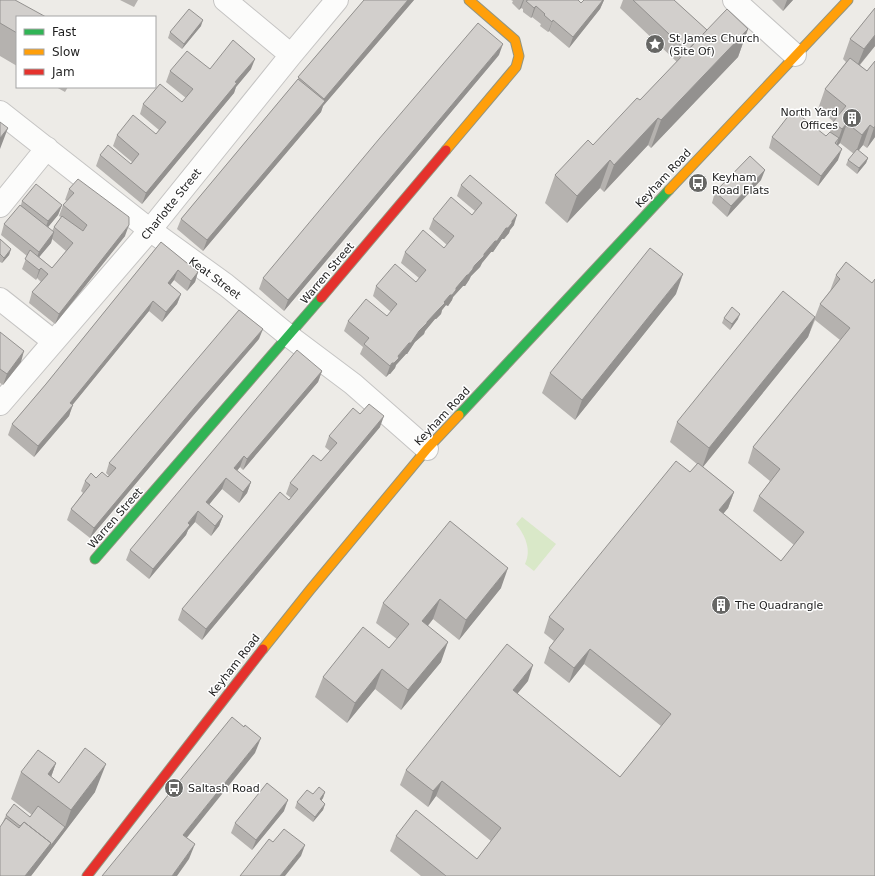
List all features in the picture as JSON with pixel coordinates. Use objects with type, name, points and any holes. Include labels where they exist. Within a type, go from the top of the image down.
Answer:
[{"type":"main road","name":"Warren Street","points":[[95,559],[289,336],[516,67],[519,56],[515,40],[469,0]]},
{"type":"main road","name":"Keyham Road","points":[[87,876],[235,684],[310,590],[427,449],[598,264],[848,0]]},
{"type":"street","points":[[225,0],[291,55]]},
{"type":"street","name":"Charlotte Street","points":[[0,404],[150,230],[337,0]]},
{"type":"street","points":[[734,0],[795,55]]},
{"type":"street","name":"Keat Street","points":[[0,112],[150,230],[226,286],[353,384],[427,449]]},
{"type":"street","points":[[0,206],[47,148]]},
{"type":"street","points":[[0,299],[53,341]]},
{"type":"green space","points":[[522,517],[556,544],[534,571],[525,564],[528,548],[525,538],[516,524]]},
{"type":"building","points":[[0,0],[15,0],[44,16],[16,16],[16,32],[0,23]]},
{"type":"building","points":[[364,0],[408,0],[324,99],[298,77]]},
{"type":"building","points":[[578,0],[581,3],[584,0],[603,0],[573,37],[553,20],[552,22],[536,6],[534,8],[526,1]]},
{"type":"building","points":[[633,0],[674,0],[707,30],[687,51]]},
{"type":"building","points":[[875,8],[875,35],[864,49],[850,39]]},
{"type":"building","points":[[189,9],[203,20],[184,44],[170,32]]},
{"type":"building","points":[[727,9],[748,29],[661,120],[658,118],[614,165],[610,160],[577,196],[555,175],[588,140],[593,145],[637,98],[640,100]]},
{"type":"building","points":[[478,23],[503,44],[288,300],[263,278]]},
{"type":"building","points":[[233,40],[255,59],[146,193],[100,155],[108,145],[131,164],[139,154],[117,135],[133,115],[156,134],[166,122],[143,104],[160,84],[182,102],[193,89],[170,71],[187,51],[210,69]]},
{"type":"building","points":[[850,58],[867,71],[875,61],[875,126],[874,128],[870,125],[862,135],[847,123],[842,129],[833,122],[846,106],[825,89]]},
{"type":"building","points":[[298,79],[325,101],[207,240],[181,219]]},
{"type":"building","points":[[793,110],[826,136],[830,132],[839,138],[835,143],[842,149],[821,176],[772,137]]},
{"type":"building","points":[[0,122],[8,128],[0,138]]},
{"type":"building","points":[[857,149],[868,158],[859,168],[848,160]]},
{"type":"building","points":[[750,156],[765,170],[731,206],[715,192]]},
{"type":"building","points":[[470,175],[517,215],[508,228],[506,228],[497,241],[495,241],[456,288],[452,295],[450,295],[444,302],[445,303],[419,331],[411,343],[409,343],[398,356],[399,358],[390,366],[364,344],[369,338],[348,321],[366,299],[387,316],[397,304],[376,286],[395,264],[416,282],[426,270],[405,252],[423,230],[444,248],[454,236],[433,219],[451,197],[472,215],[482,203],[461,185]]},
{"type":"building","points":[[78,179],[129,217],[129,225],[59,314],[32,292],[48,274],[41,268],[39,270],[25,259],[30,250],[52,268],[73,243],[54,227],[62,216],[83,231],[87,225],[63,205],[74,193],[69,189]]},
{"type":"building","points":[[36,184],[62,205],[48,221],[22,201]]},
{"type":"building","points":[[20,205],[54,232],[39,252],[4,224]]},
{"type":"building","points":[[0,239],[11,249],[4,258],[0,254]]},
{"type":"building","points":[[161,242],[198,272],[191,281],[178,270],[168,283],[181,294],[166,312],[153,301],[70,403],[73,405],[38,446],[12,424]]},
{"type":"building","points":[[650,248],[683,274],[582,400],[550,373]]},
{"type":"building","name":"The Quadrangle","points":[[846,262],[872,283],[875,279],[875,876],[446,876],[396,836],[416,810],[477,859],[501,828],[442,781],[433,791],[406,770],[507,644],[533,665],[513,690],[620,777],[671,714],[590,649],[574,668],[549,648],[564,629],[549,617],[676,461],[690,472],[698,463],[734,492],[719,510],[781,561],[804,532],[759,496],[780,469],[753,447],[850,328],[820,304],[840,279],[836,275]]},
{"type":"building","points":[[783,291],[815,317],[709,448],[677,422]]},
{"type":"building","points":[[732,307],[740,314],[732,324],[724,318]]},
{"type":"building","points":[[239,310],[263,329],[195,407],[94,528],[71,509],[90,485],[85,481],[91,473],[96,478],[102,472],[108,477],[116,468],[109,463]]},
{"type":"building","points":[[0,332],[24,351],[7,374],[0,369]]},
{"type":"building","points":[[297,350],[322,371],[247,459],[244,456],[234,468],[251,482],[243,492],[226,478],[206,502],[223,516],[215,526],[198,511],[188,523],[190,525],[153,569],[130,550]]},
{"type":"building","points":[[369,404],[384,416],[206,629],[182,609],[280,492],[289,500],[298,489],[290,483],[313,455],[321,461],[337,443],[329,436],[353,408],[360,414]]},
{"type":"building","points":[[450,521],[508,568],[466,620],[440,599],[422,621],[448,642],[408,690],[382,669],[355,703],[323,677],[363,627],[389,648],[409,624],[383,603]]},
{"type":"building","points":[[232,717],[261,738],[183,835],[195,844],[172,876],[102,876]]},
{"type":"building","points":[[85,748],[106,764],[71,810],[21,772],[38,750],[56,763],[48,774],[59,783]]},
{"type":"building","points":[[267,783],[288,800],[256,840],[235,823]]},
{"type":"building","points":[[319,787],[325,792],[320,799],[325,804],[315,817],[297,802],[307,790],[313,794]]},
{"type":"building","points":[[14,804],[30,817],[38,806],[65,827],[49,848],[51,843],[24,822],[20,826],[6,815]]},
{"type":"building","points":[[6,818],[19,828],[24,822],[51,843],[25,876],[0,876],[0,827]]},
{"type":"building","points":[[284,829],[305,845],[280,876],[240,876],[269,839],[273,842]]},
{"type":"traffic: fast","points":[[459,415],[669,190]]},
{"type":"traffic: fast","points":[[95,559],[321,298]]},
{"type":"traffic: slow","points":[[446,150],[516,67],[519,56],[515,40],[469,0]]},
{"type":"traffic: slow","points":[[669,190],[848,0]]},
{"type":"traffic: slow","points":[[263,649],[427,449],[459,415]]},
{"type":"traffic: jam","points":[[321,298],[446,150]]},
{"type":"traffic: jam","points":[[87,876],[263,649]]},
{"type":"place","name":"St James Church (Site Of)","points":[[655,44]]},
{"type":"place","name":"North Yard Offices","points":[[852,118]]},
{"type":"place","name":"Keyham Road Flats","points":[[698,183]]},
{"type":"place","name":"The Quadrangle","points":[[721,605]]},
{"type":"place","name":"Saltash Road","points":[[174,788]]}]
